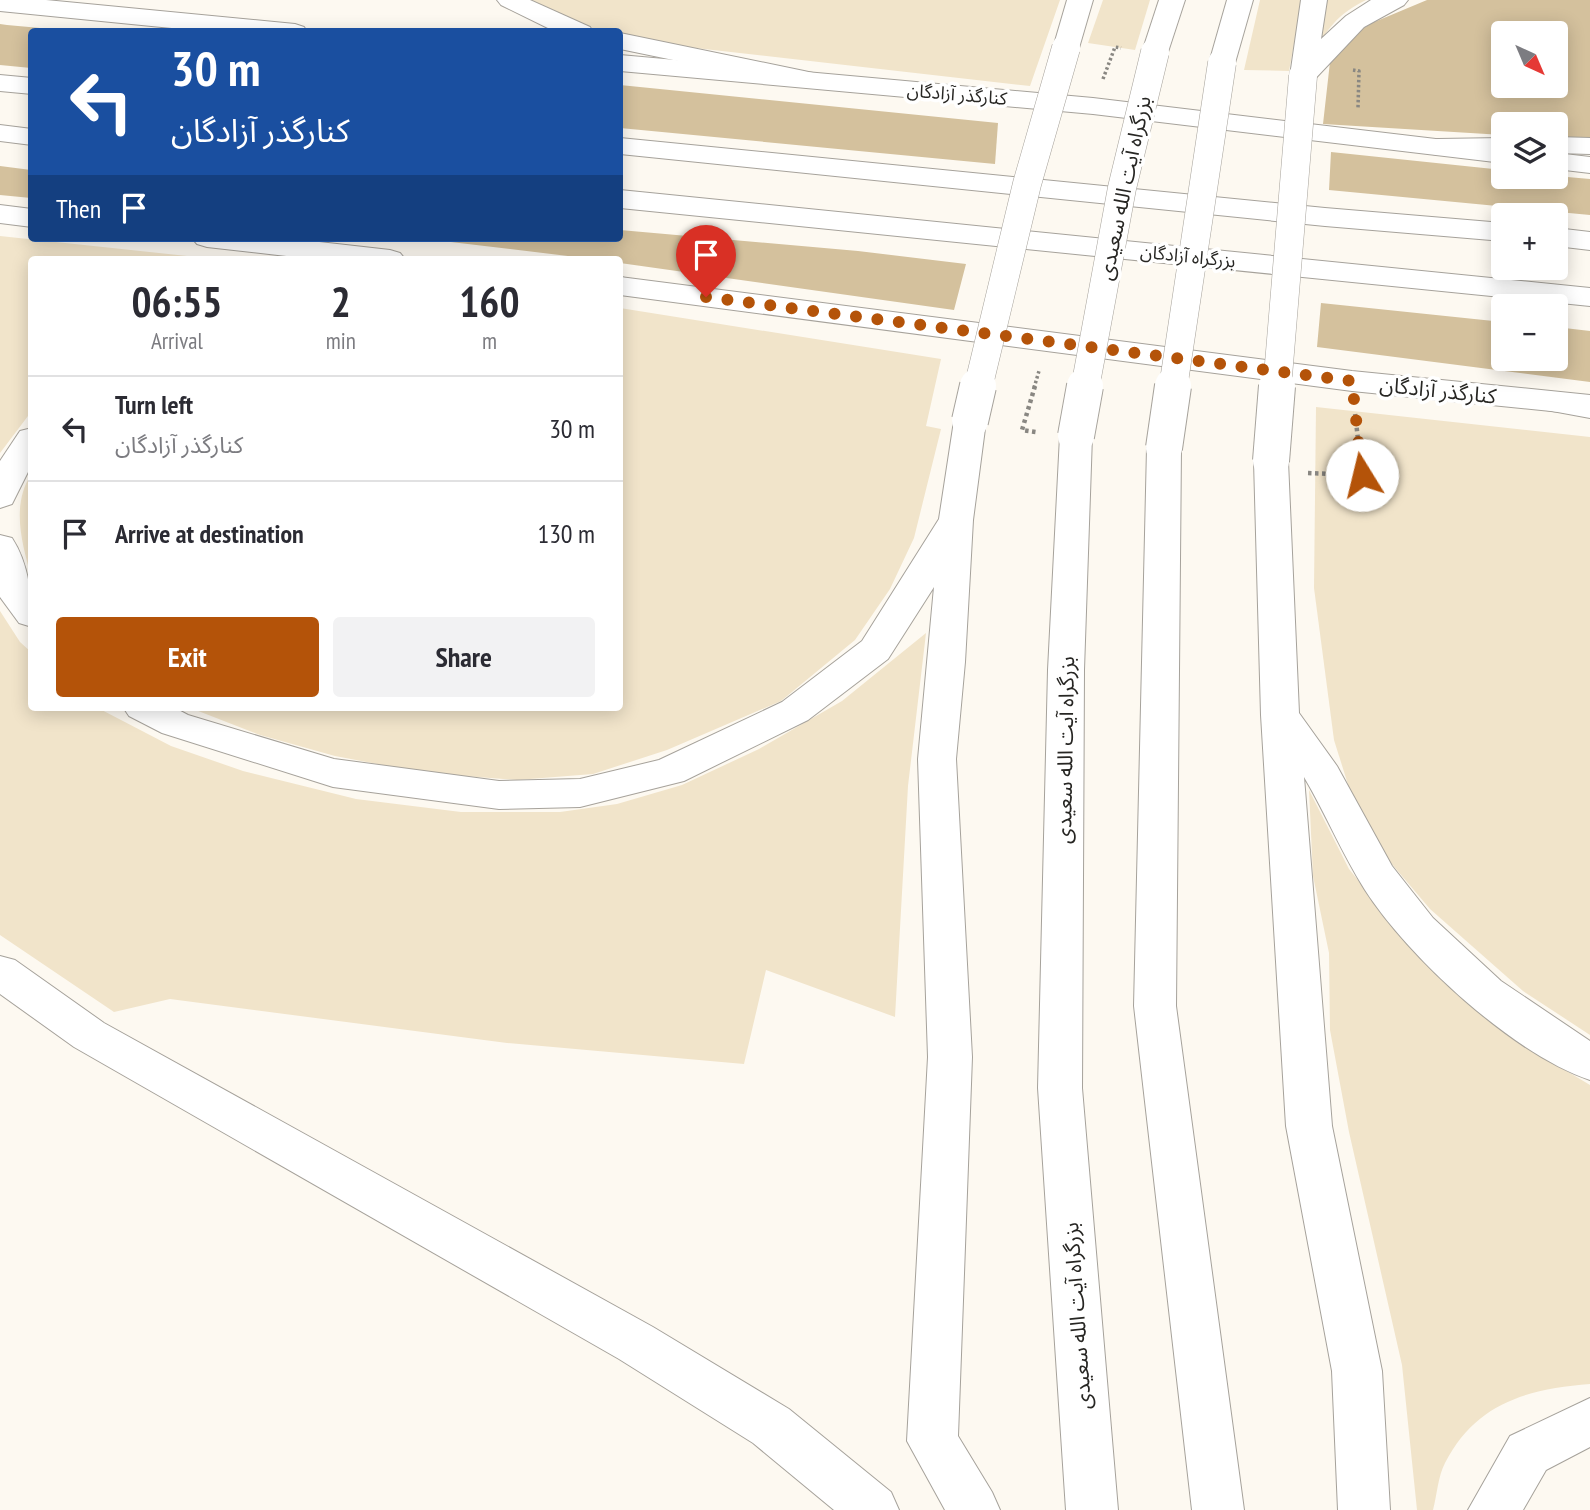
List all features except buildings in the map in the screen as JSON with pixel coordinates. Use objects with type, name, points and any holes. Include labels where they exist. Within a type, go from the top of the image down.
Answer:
[{"type":"main road","points":[[510,0],[571,28]]},
{"type":"main road","points":[[974,1510],[932,1441],[950,1058],[937,759],[956,520],[970,421],[1027,184],[1080,0]]},
{"type":"main road","name":"بزرگراه آیت الله سعیدی","points":[[1092,1510],[1059,1088],[1066,670],[1076,436],[1122,187],[1155,52],[1172,0]]},
{"type":"main road","points":[[1218,1510],[1155,1006],[1164,448],[1222,64],[1240,0]]},
{"type":"main road","points":[[1314,0],[1271,467],[1280,714],[1309,1126],[1357,1371],[1364,1510]]},
{"type":"main road","points":[[1308,70],[1329,43],[1357,17],[1395,0]]},
{"type":"main road","points":[[0,3],[254,28]]},
{"type":"main road","points":[[623,42],[804,79]]},
{"type":"main road","name":"کنارگذر آزادگان","points":[[623,63],[1093,106],[1491,154]]},
{"type":"main road","points":[[0,83],[28,86]]},
{"type":"main road","points":[[0,133],[28,136]]},
{"type":"main road","points":[[1568,145],[1590,146]]},
{"type":"main road","points":[[623,146],[1325,217],[1491,231]]},
{"type":"main road","points":[[1438,147],[1491,146]]},
{"type":"main road","points":[[1568,162],[1590,165]]},
{"type":"main road","name":"بزرگراه آزادگان","points":[[623,200],[1590,297]]},
{"type":"main road","points":[[0,214],[28,218]]},
{"type":"main road","points":[[1568,238],[1590,241]]},
{"type":"main road","points":[[243,242],[364,256]]},
{"type":"main road","name":"کنارگذر آزادگان","points":[[623,286],[1046,343],[1590,407]]},
{"type":"main road","points":[[0,497],[9,473],[28,444]]},
{"type":"main road","points":[[150,711],[175,724],[333,773],[499,795],[580,793],[670,771],[795,711],[875,650],[956,520]]},
{"type":"main road","points":[[0,546],[10,585],[28,610]]},
{"type":"main road","points":[[1280,714],[1327,783],[1357,843],[1398,904],[1440,953],[1493,999],[1552,1041],[1590,1062]]},
{"type":"main road","points":[[0,972],[89,1035],[636,1343],[771,1426],[873,1510]]},
{"type":"main road","points":[[1494,1510],[1528,1453],[1590,1421]]},
{"type":"path","points":[[1308,70],[1359,71],[1358,137]]},
{"type":"path","points":[[1022,430],[1046,343]]},
{"type":"path","points":[[1271,467],[1362,475],[1352,381]]},
{"type":"shaded area","points":[[522,0],[1060,0],[1030,86],[660,44],[623,37],[623,28],[591,28]]},
{"type":"shaded area","points":[[1103,0],[1150,0],[1135,50],[1088,43]]},
{"type":"shaded area","points":[[1260,0],[1302,0],[1289,71],[1244,70]]},
{"type":"shaded area","points":[[1322,0],[1366,0],[1336,20],[1315,50]]},
{"type":"shaded area","points":[[1427,0],[1590,0],[1590,140],[1568,139],[1568,112],[1491,112],[1491,134],[1323,124],[1330,62],[1356,33],[1372,23]]},
{"type":"shaded area","points":[[0,24],[42,28],[28,28],[28,68],[0,65]]},
{"type":"shaded area","points":[[623,85],[998,123],[995,164],[623,128]]},
{"type":"shaded area","points":[[1331,152],[1491,169],[1491,189],[1568,189],[1568,177],[1590,179],[1590,215],[1568,213],[1568,203],[1491,203],[1491,206],[1329,190]]},
{"type":"shaded area","points":[[0,166],[28,170],[28,198],[0,195]]},
{"type":"shaded area","points":[[623,230],[858,251],[966,264],[954,310],[623,263],[623,256],[568,256],[451,242],[623,242]]},
{"type":"shaded area","points":[[0,236],[28,239],[28,242],[56,242],[187,256],[28,256],[28,416],[0,453]]},
{"type":"shaded area","points":[[1321,303],[1491,321],[1491,369],[1317,347]]},
{"type":"shaded area","points":[[623,308],[941,359],[926,426],[941,429],[914,538],[890,589],[855,640],[781,701],[667,750],[593,774],[517,780],[425,773],[335,756],[260,735],[198,711],[623,711]]},
{"type":"shaded area","points":[[1568,328],[1590,331],[1590,382],[1504,371],[1568,371]]},
{"type":"shaded area","points":[[1316,407],[1590,437],[1590,1035],[1523,991],[1430,909],[1362,829],[1334,740],[1314,588]]},
{"type":"shaded area","points":[[28,480],[28,564],[20,525],[21,499]]},
{"type":"shaded area","points":[[0,611],[20,642],[28,649],[28,711],[104,711],[171,746],[243,771],[356,799],[461,812],[560,812],[617,804],[682,785],[759,749],[842,701],[926,633],[908,786],[895,1017],[766,970],[744,1064],[507,1043],[170,999],[114,1012],[0,935]]},
{"type":"shaded area","points":[[1309,790],[1349,869],[1409,943],[1535,1052],[1590,1085],[1590,1384],[1525,1395],[1488,1413],[1472,1426],[1445,1463],[1433,1510],[1417,1510],[1402,1365],[1349,1132],[1330,1030],[1329,953],[1313,876]]},
{"type":"route","points":[[706,297],[1352,381],[1362,475]]}]
